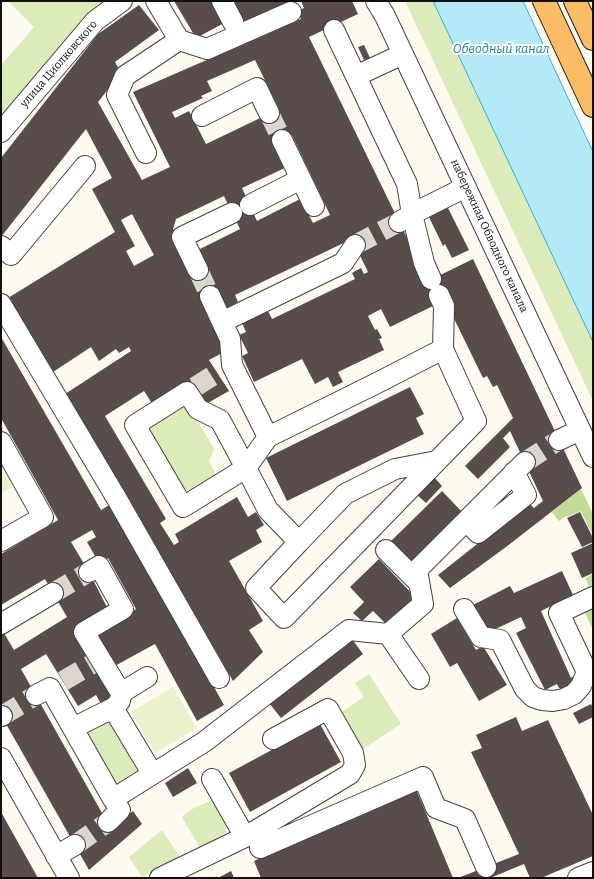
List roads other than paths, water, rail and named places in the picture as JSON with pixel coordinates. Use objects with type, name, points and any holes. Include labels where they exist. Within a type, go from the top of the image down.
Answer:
[{"type":"main road","points":[[544,1],[593,106]]},
{"type":"main road","points":[[576,1],[593,39]]},
{"type":"street","name":"улица Циолковского","points":[[1,132],[95,21],[122,1]]},
{"type":"street","points":[[156,1],[180,40],[207,49],[291,12]]},
{"type":"street","points":[[222,1],[233,22]]},
{"type":"street","name":"набережная Обводного канала","points":[[381,6],[593,457]]},
{"type":"street","points":[[334,30],[407,184],[405,218],[444,306],[443,349],[476,421],[284,618],[256,588],[345,494],[396,469],[437,461]]},
{"type":"street","points":[[146,153],[117,95],[125,76],[180,40]]},
{"type":"street","points":[[356,76],[403,54]]},
{"type":"street","points":[[202,116],[257,88],[269,113]]},
{"type":"street","points":[[282,140],[314,206]]},
{"type":"street","points":[[1,246],[11,255],[85,166]]},
{"type":"street","points":[[250,205],[301,179]]},
{"type":"street","points":[[405,218],[466,187]]},
{"type":"street","points":[[198,270],[182,237],[232,213]]},
{"type":"street","points":[[222,322],[343,263],[354,245]]},
{"type":"street","points":[[210,296],[230,339],[225,369],[268,437]]},
{"type":"street","points":[[1,304],[117,499],[219,678]]},
{"type":"street","points":[[299,542],[268,510],[246,468],[220,420],[198,409],[191,390],[135,424],[183,507],[246,468],[268,437],[443,349]]},
{"type":"street","points":[[559,440],[580,430]]},
{"type":"street","points":[[1,442],[43,517],[1,541]]},
{"type":"street","points":[[113,798],[204,742],[349,630],[388,634],[423,604],[417,570],[520,467]]},
{"type":"street","points":[[386,550],[419,582]]},
{"type":"street","points":[[89,572],[99,566],[123,609],[84,632],[152,773]]},
{"type":"street","points":[[1,624],[53,593]]},
{"type":"street","points":[[464,609],[481,637],[500,640],[525,689],[533,697],[553,701],[574,694],[581,686],[590,667],[560,613],[593,597]]},
{"type":"street","points":[[388,634],[419,679]]},
{"type":"street","points":[[73,728],[117,700],[148,677]]},
{"type":"street","points":[[50,688],[120,810],[108,822]]},
{"type":"street","points":[[252,842],[350,774],[355,765],[353,753],[328,709],[273,739]]},
{"type":"street","points":[[1,758],[68,878]]},
{"type":"street","points":[[160,878],[423,777],[436,808],[464,819],[486,867]]},
{"type":"street","points":[[212,779],[252,842]]},
{"type":"street","points":[[56,856],[75,845]]},
{"type":"street","points":[[578,878],[593,872]]},
{"type":"water","name":"Обводный канал","points":[[433,1],[523,1],[593,152],[593,342]]},
{"type":"tunnel","points":[[269,113],[282,140]]},
{"type":"tunnel","points":[[355,245],[399,222]]},
{"type":"tunnel","points":[[198,270],[210,296]]},
{"type":"tunnel","points":[[195,387],[217,373]]},
{"type":"tunnel","points":[[525,462],[559,440]]},
{"type":"tunnel","points":[[53,593],[89,572]]},
{"type":"tunnel","points":[[63,681],[94,663]]},
{"type":"tunnel","points":[[2,716],[36,695]]},
{"type":"tunnel","points":[[75,845],[108,822]]}]
